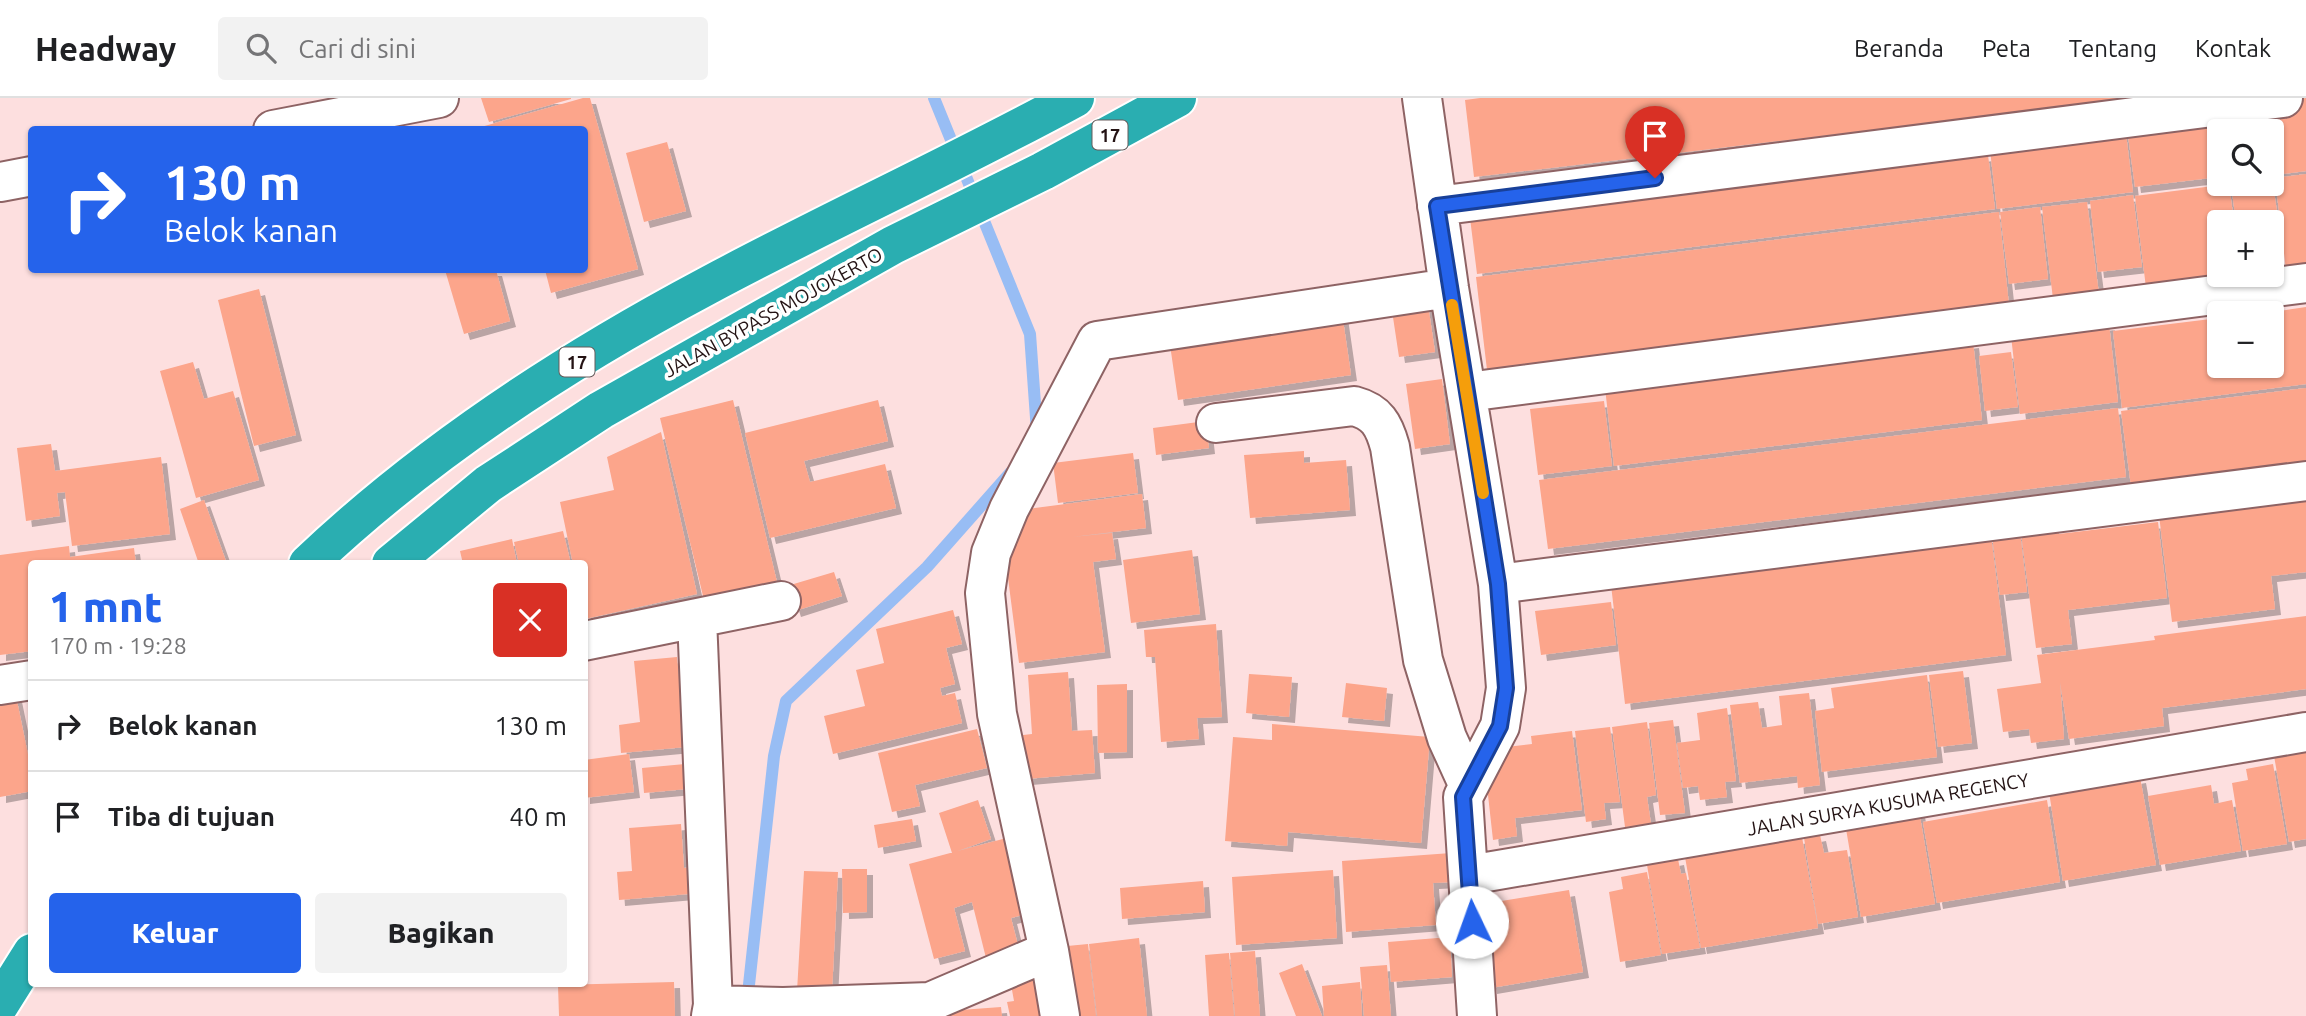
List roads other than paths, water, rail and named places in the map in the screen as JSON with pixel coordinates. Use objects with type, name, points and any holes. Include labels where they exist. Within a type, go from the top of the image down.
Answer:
[{"type":"highway","name":"17","points":[[313,560],[431,458],[548,379],[706,286],[1075,98]]},
{"type":"highway","name":"JALAN BYPASS MOJOKERTO","points":[[396,560],[488,484],[601,410],[893,245],[1043,171],[1177,98]]},
{"type":"highway","points":[[0,1004],[28,959]]},
{"type":"street","points":[[295,126],[439,98]]},
{"type":"street","points":[[1422,98],[1449,288],[1498,584],[1505,708],[1500,726],[1463,797],[1477,1016]]},
{"type":"street","points":[[1437,206],[2283,98]]},
{"type":"street","points":[[0,181],[28,177]]},
{"type":"street","points":[[1467,392],[2306,283]]},
{"type":"street","points":[[1060,1016],[1049,951],[997,714],[985,593],[990,553],[1097,341],[1449,288]]},
{"type":"street","points":[[1216,423],[1354,406],[1369,410],[1380,421],[1390,447],[1423,660],[1447,738],[1468,784]]},
{"type":"street","points":[[1498,584],[2306,481]]},
{"type":"street","points":[[588,640],[781,601]]},
{"type":"street","points":[[697,618],[718,1009],[930,1002],[1049,951]]},
{"type":"street","points":[[0,685],[28,681]]},
{"type":"street","name":"JALAN SURYA KUSUMA REGENCY","points":[[1469,876],[2306,732]]},
{"type":"waterway","points":[[934,98],[1030,334],[1037,432]]},
{"type":"waterway","points":[[747,1003],[774,756],[786,701],[927,567],[1011,472]]}]
